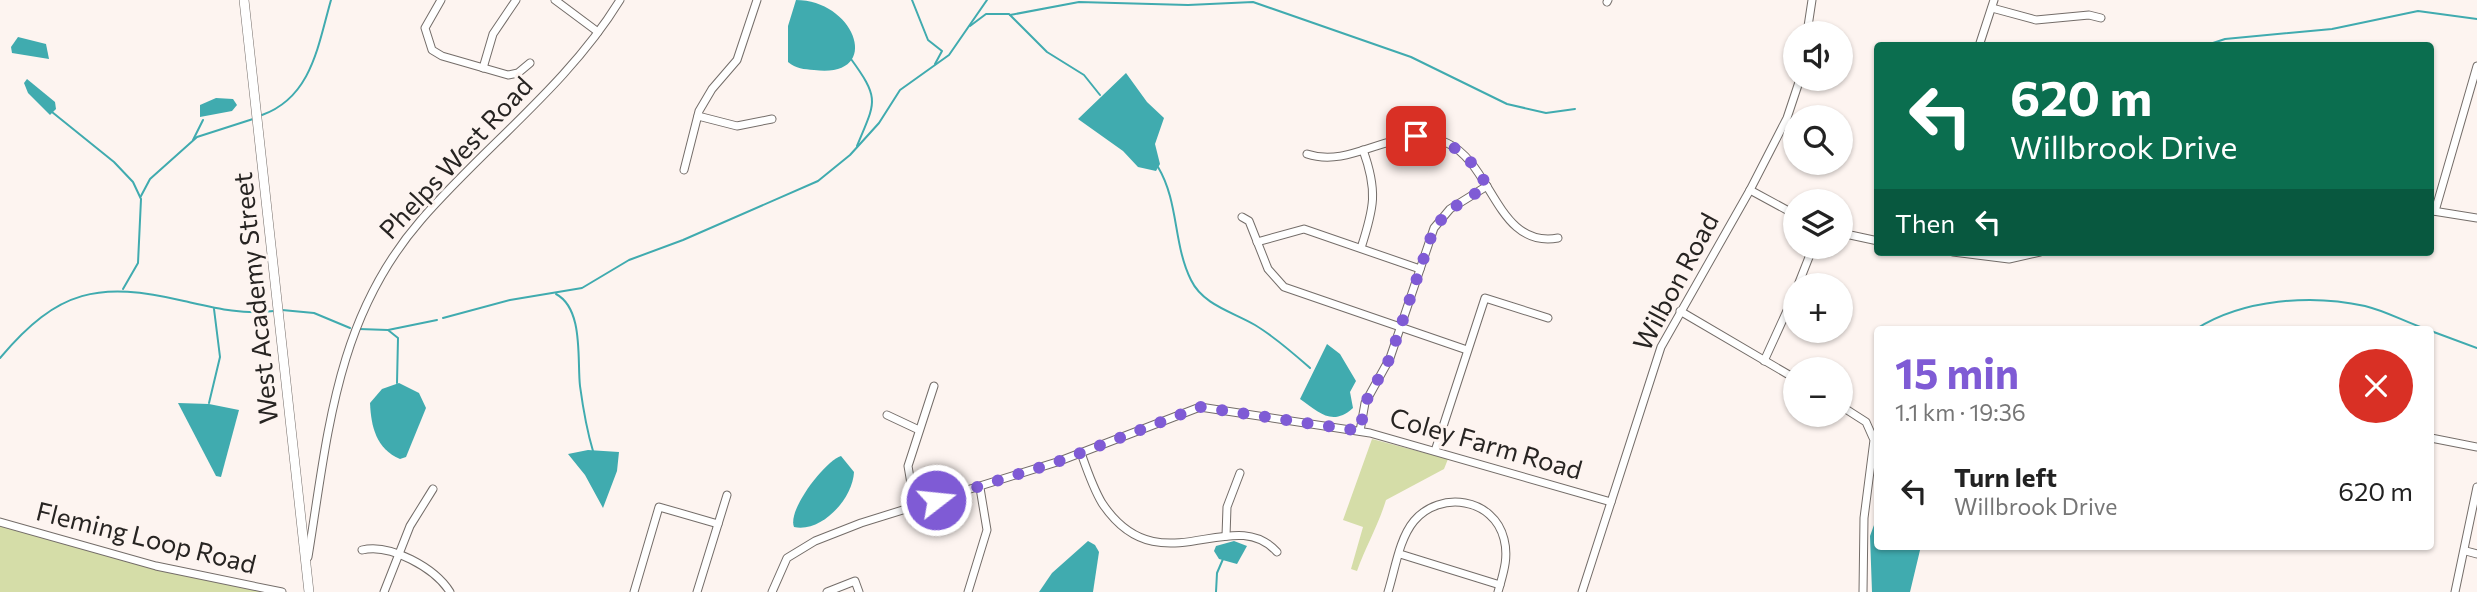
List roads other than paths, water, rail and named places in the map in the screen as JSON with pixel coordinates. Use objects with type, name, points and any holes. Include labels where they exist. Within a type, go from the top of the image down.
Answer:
[{"type":"main road","name":"West Academy Street","points":[[244,0],[309,592]]},
{"type":"street","points":[[441,0],[425,28],[432,50],[442,56],[508,75],[519,73],[530,63]]},
{"type":"street","points":[[483,68],[493,34],[516,0]]},
{"type":"street","points":[[555,0],[598,32]]},
{"type":"street","name":"Phelps West Road","points":[[306,565],[341,370],[357,321],[378,282],[421,219],[505,136],[598,32],[620,0]]},
{"type":"street","points":[[684,170],[698,116],[706,97],[737,60],[757,0]]},
{"type":"street","points":[[1809,21],[1812,0]]},
{"type":"street","points":[[1980,42],[1993,4],[2036,20],[2089,15],[2101,18]]},
{"type":"street","points":[[2434,208],[2477,66]]},
{"type":"street","name":"Wilbon Road","points":[[1582,592],[1661,347],[1750,190],[1787,118],[1796,91]]},
{"type":"street","points":[[698,116],[737,126],[772,119]]},
{"type":"street","points":[[1307,154],[1334,159],[1407,137],[1439,139],[1462,151],[1478,167],[1510,222],[1519,230],[1548,240],[1558,238]]},
{"type":"street","points":[[1361,248],[1374,197],[1372,176],[1363,150]]},
{"type":"street","points":[[1360,431],[1365,403],[1387,365],[1434,228],[1451,209],[1487,186]]},
{"type":"street","points":[[1750,190],[1783,208]]},
{"type":"street","points":[[2434,211],[2477,218]]},
{"type":"street","points":[[1242,217],[1249,221],[1268,269],[1284,287],[1467,350]]},
{"type":"street","points":[[1257,242],[1294,229],[1304,229],[1420,269]]},
{"type":"street","points":[[1853,235],[1874,239]]},
{"type":"street","points":[[1985,256],[2009,259],[2022,256]]},
{"type":"street","points":[[1435,452],[1485,298],[1548,318]]},
{"type":"street","points":[[1680,311],[1783,372]]},
{"type":"street","points":[[1764,361],[1783,319]]},
{"type":"street","points":[[915,507],[908,471],[934,386]]},
{"type":"street","name":"Coley Farm Road","points":[[772,592],[783,565],[798,549],[861,523],[980,488],[1081,453],[1200,407],[1360,431],[1611,502]]},
{"type":"street","points":[[1853,414],[1866,422],[1874,440],[1864,518],[1863,592]]},
{"type":"street","points":[[887,415],[919,430]]},
{"type":"street","points":[[2434,439],[2477,447]]},
{"type":"street","points":[[1081,453],[1102,503],[1137,536],[1153,543],[1165,544],[1226,536],[1262,540],[1277,552]]},
{"type":"street","points":[[1226,536],[1227,508],[1240,473]]},
{"type":"street","points":[[2455,592],[2466,551],[2477,487]]},
{"type":"street","points":[[968,592],[987,530],[980,488]]},
{"type":"street","points":[[384,592],[410,526],[433,489]]},
{"type":"street","points":[[697,592],[727,495]]},
{"type":"street","points":[[1388,592],[1400,554],[1409,529],[1424,511],[1446,502],[1468,503],[1486,512],[1502,532],[1506,559],[1499,588],[1400,554]]},
{"type":"street","points":[[634,592],[659,507],[718,524]]},
{"type":"street","name":"Fleming Loop Road","points":[[0,522],[116,556],[282,592]]},
{"type":"street","points":[[362,550],[373,547],[432,572],[450,592]]},
{"type":"street","points":[[2466,551],[2477,554]]},
{"type":"street","points":[[827,592],[855,581],[859,592]]},
{"type":"water","points":[[796,0],[817,3],[834,12],[847,25],[854,38],[855,52],[849,63],[836,70],[814,70],[797,67],[788,62],[788,26]]},
{"type":"water","points":[[18,37],[46,44],[49,59],[12,53],[11,47]]},
{"type":"water","points":[[1126,73],[1147,102],[1164,118],[1155,144],[1160,164],[1156,171],[1138,167],[1123,151],[1078,119]]},
{"type":"water","points":[[27,79],[55,102],[56,109],[50,115],[28,93],[24,83]]},
{"type":"water","points":[[216,98],[233,99],[237,105],[232,111],[200,117],[200,105]]},
{"type":"water","points":[[1327,344],[1340,354],[1356,381],[1350,392],[1353,408],[1345,414],[1332,417],[1320,413],[1300,399]]},
{"type":"water","points":[[399,383],[419,393],[426,408],[406,457],[400,459],[385,449],[376,436],[370,403],[382,389]]},
{"type":"water","points":[[178,403],[209,404],[239,410],[221,477],[216,476]]},
{"type":"water","points":[[588,450],[619,452],[617,471],[603,508],[585,475],[568,454]]},
{"type":"water","points":[[841,456],[854,472],[842,502],[834,512],[815,525],[794,527],[796,509],[809,487],[826,467]]},
{"type":"water","points":[[1874,525],[1874,550],[1920,550],[1910,592],[1872,592],[1870,536]]},
{"type":"water","points":[[1088,541],[1095,545],[1099,552],[1093,592],[1039,592],[1052,573]]},
{"type":"water","points":[[1234,541],[1247,546],[1237,564],[1219,559],[1214,551],[1216,546]]},
{"type":"waterway","points":[[262,115],[279,107],[302,83],[317,51],[331,0]]},
{"type":"waterway","points":[[912,0],[928,40],[942,51],[935,64]]},
{"type":"waterway","points":[[443,318],[510,300],[582,288],[629,260],[683,240],[818,181],[850,155],[879,123],[900,90],[949,55],[987,0]]},
{"type":"waterway","points":[[1010,15],[1079,2],[1188,5],[1253,2],[1411,57],[1507,104],[1546,113],[1575,109]]},
{"type":"waterway","points":[[2216,42],[2332,29],[2418,11],[2477,19]]},
{"type":"waterway","points":[[970,26],[986,14],[1009,14],[1047,52],[1084,75],[1100,95]]},
{"type":"waterway","points":[[851,59],[867,84],[872,101],[868,120],[857,146]]},
{"type":"waterway","points":[[52,112],[114,162],[133,182],[141,199],[138,263],[123,289]]},
{"type":"waterway","points":[[141,196],[150,179],[197,137],[253,119]]},
{"type":"waterway","points":[[193,140],[203,120]]},
{"type":"waterway","points":[[1158,167],[1169,194],[1185,266],[1196,289],[1219,307],[1270,335],[1310,368]]},
{"type":"waterway","points":[[0,358],[41,317],[61,304],[104,292],[154,295],[240,311],[274,311]]},
{"type":"waterway","points":[[556,294],[565,301],[575,323],[580,386],[593,451]]},
{"type":"waterway","points":[[2202,326],[2256,305],[2301,300],[2365,306],[2418,326]]},
{"type":"waterway","points":[[209,403],[220,357],[214,309]]},
{"type":"waterway","points":[[282,310],[314,313],[350,328]]},
{"type":"waterway","points":[[359,329],[388,330],[437,320]]},
{"type":"waterway","points":[[388,330],[398,338],[397,383]]},
{"type":"waterway","points":[[2434,332],[2477,348]]},
{"type":"waterway","points":[[1216,592],[1217,573],[1223,559]]}]
